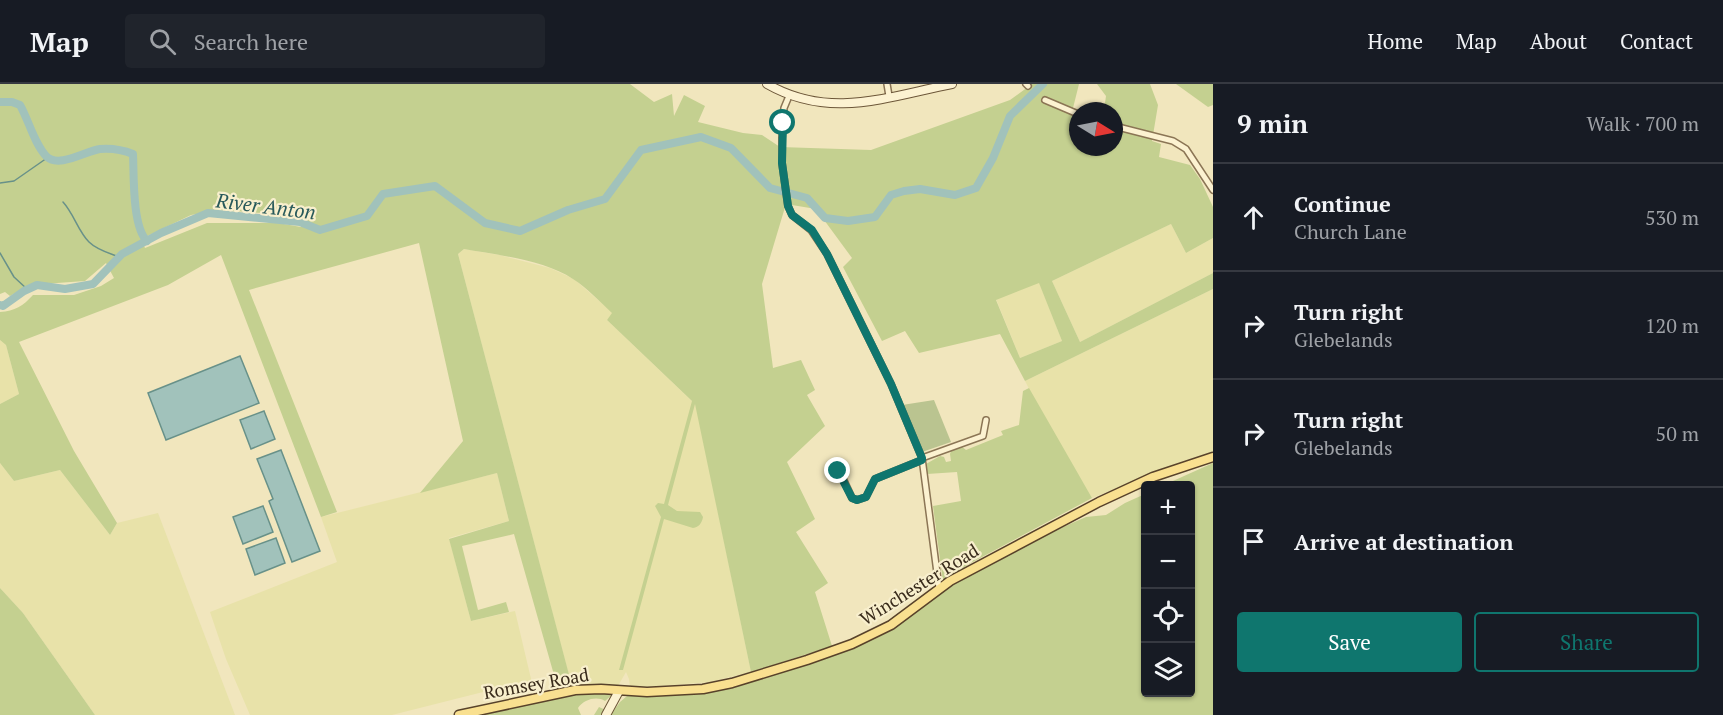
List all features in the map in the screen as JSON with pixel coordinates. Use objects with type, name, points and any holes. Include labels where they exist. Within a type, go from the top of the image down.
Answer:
[{"type":"main road","name":"Winchester Road","points":[[619,691],[662,692],[703,689],[746,679],[852,644],[891,625],[939,588],[985,561],[1134,485],[1179,467],[1213,457]]},
{"type":"main road","name":"Romsey Road","points":[[459,715],[575,690],[619,691]]},
{"type":"street","points":[[767,84],[789,96],[839,105],[890,96],[917,87],[952,84]]},
{"type":"street","points":[[886,84],[890,96]]},
{"type":"street","points":[[789,96],[784,108],[782,130],[782,163],[788,206],[792,215],[812,230],[827,254],[891,384],[922,459],[939,588]]},
{"type":"street","points":[[1045,100],[1069,110]]},
{"type":"street","points":[[1123,128],[1173,141],[1186,149],[1213,190]]},
{"type":"street","points":[[839,470],[852,498],[857,500],[866,497],[875,479],[922,459],[945,454],[983,436],[986,420]]},
{"type":"street","points":[[606,715],[619,691]]},
{"type":"shaded area","points":[[1171,224],[1186,253],[1213,238],[1213,273],[1080,342],[1052,281]]},
{"type":"shaded area","points":[[464,249],[550,268],[574,279],[613,313],[607,320],[696,405],[751,672],[710,682],[630,687],[626,672],[618,686],[572,687],[458,254]]},
{"type":"shaded area","points":[[1039,282],[1062,341],[1020,358],[996,299]]},
{"type":"shaded area","points":[[1213,289],[1213,452],[1183,461],[1092,498],[1025,381]]},
{"type":"shaded area","points":[[0,340],[6,345],[19,394],[0,404]]},
{"type":"shaded area","points":[[0,463],[14,481],[60,470],[110,535],[117,523],[158,513],[235,715],[95,715],[23,613],[0,588]]},
{"type":"shaded area","points":[[497,473],[509,521],[449,538],[471,621],[515,611],[532,683],[483,692],[392,715],[250,715],[226,659],[210,612],[337,562],[321,517]]},
{"type":"green space","points":[[0,84],[630,84],[654,102],[672,94],[674,116],[684,95],[705,106],[698,122],[743,133],[762,135],[780,147],[871,150],[1010,100],[1032,84],[1079,84],[1074,102],[1069,102],[1069,156],[1123,156],[1123,102],[1105,102],[1106,96],[1097,84],[1150,84],[1158,105],[1152,141],[1161,144],[1159,157],[1190,165],[1200,179],[1213,207],[1213,238],[1186,253],[1171,224],[1052,281],[1080,342],[1213,273],[1213,289],[1025,381],[1000,334],[919,353],[905,331],[882,341],[843,267],[852,258],[816,209],[786,204],[762,284],[773,368],[801,360],[815,390],[807,395],[825,426],[787,462],[815,519],[796,532],[828,583],[815,592],[832,646],[751,672],[695,404],[668,505],[677,511],[700,512],[703,519],[699,526],[693,528],[664,519],[623,670],[619,670],[661,517],[655,506],[658,503],[664,504],[692,401],[607,320],[612,313],[573,279],[535,263],[464,249],[458,254],[572,686],[558,689],[514,534],[462,546],[478,610],[506,602],[509,612],[471,621],[449,539],[509,521],[497,473],[420,493],[463,441],[419,243],[249,290],[337,512],[321,517],[221,255],[168,285],[19,342],[74,451],[117,523],[110,535],[60,470],[14,481],[0,463],[0,404],[19,394],[6,345],[0,340],[0,312],[18,307],[33,295],[74,295],[101,286],[114,278],[106,263],[85,281],[29,285],[10,296],[5,292],[0,294]],"holes":[[[220,210],[276,214],[304,220],[301,227],[278,223],[207,223],[145,248],[141,239],[191,215]],[[1039,283],[1062,341],[1020,358],[996,300]]]},
{"type":"green space","points":[[1176,84],[1213,84],[1213,105],[1208,107]]},
{"type":"green space","points":[[1029,388],[1092,498],[969,564],[943,582],[933,506],[961,501],[957,472],[927,474],[926,464],[940,456],[944,457],[946,462],[951,461],[951,451],[961,446],[966,450],[1003,435],[1001,431],[1019,425],[1023,391]]},
{"type":"green space","points":[[934,400],[951,442],[922,452],[902,405]]},
{"type":"green space","points":[[1213,463],[1213,715],[594,715],[599,707],[612,713],[627,696],[696,693],[851,647],[954,582],[1018,550],[1031,541],[1086,517],[1106,515],[1141,496],[1141,697],[1195,697],[1195,481],[1173,481]]},
{"type":"green space","points":[[0,588],[23,613],[95,715],[0,715]]},
{"type":"green space","points":[[580,692],[612,693],[612,695],[605,701],[595,699],[584,702],[578,708],[581,715],[473,715]]},
{"type":"water","points":[[240,356],[259,403],[166,440],[148,393]]},
{"type":"water","points":[[264,411],[275,439],[251,449],[240,420]]},
{"type":"water","points":[[281,450],[320,551],[292,562],[269,501],[273,499],[257,459]]},
{"type":"water","points":[[263,506],[273,532],[243,544],[233,517]]},
{"type":"water","points":[[276,538],[285,563],[255,575],[246,549]]},
{"type":"waterway","name":"River Anton","points":[[0,305],[3,306],[37,285],[65,289],[93,284],[122,254],[161,233],[208,213],[300,222],[320,230],[367,216],[383,194],[435,186],[485,223],[520,231],[568,210],[605,199],[641,150],[701,137],[731,148],[770,188],[807,198],[825,218],[848,221],[875,217],[891,195],[904,191],[920,189],[955,195],[976,188],[993,158],[1010,116],[1043,84]]},
{"type":"waterway","points":[[0,102],[20,105],[38,145],[51,160],[65,160],[100,149],[133,154],[136,213],[142,234],[147,241]]},
{"type":"waterway","points":[[0,183],[14,181],[47,158]]},
{"type":"waterway","points":[[63,202],[92,245],[119,257]]},
{"type":"waterway","points":[[0,253],[14,277],[27,289]]},
{"type":"route","points":[[783,123],[782,163],[788,206],[792,215],[812,230],[827,254],[891,384],[922,458],[922,460],[875,479],[866,497],[857,500],[852,498],[838,471]]}]
